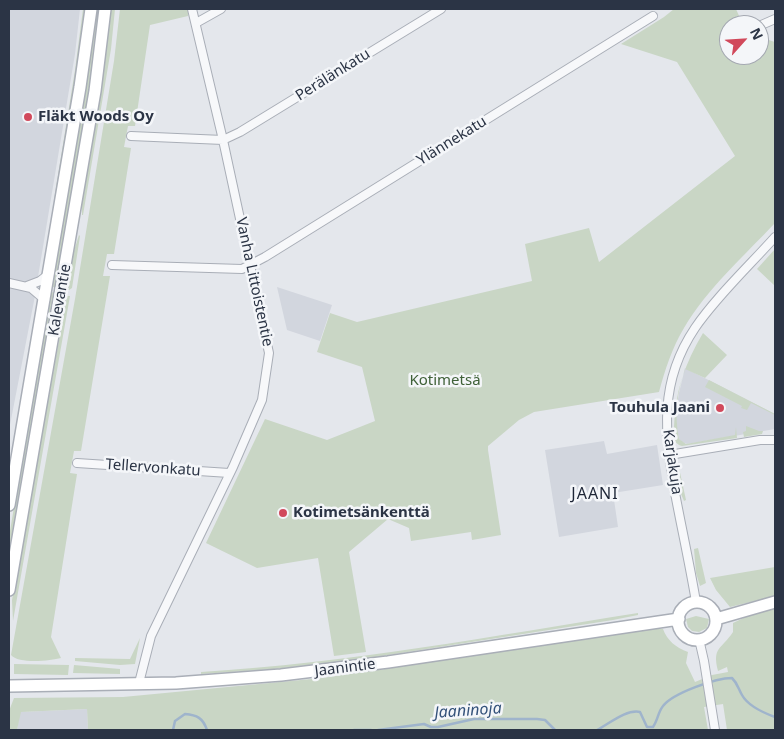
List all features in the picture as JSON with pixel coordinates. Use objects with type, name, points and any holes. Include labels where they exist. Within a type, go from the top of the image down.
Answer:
[{"type":"main road","name":"Kalevantie","points":[[9,505],[50,273],[80,87],[90,9]]},
{"type":"main road","name":"Kalevantie","points":[[9,590],[95,91],[105,9]]},
{"type":"main road","points":[[696,602],[703,603],[711,608],[716,619],[712,633],[699,640],[690,638],[682,632],[679,619],[685,607],[696,602]]},
{"type":"main road","points":[[716,619],[775,602]]},
{"type":"main road","name":"Jaanintie","points":[[9,686],[223,680],[321,671],[679,619]]},
{"type":"street","name":"Vanha Littoistentie","points":[[139,683],[151,636],[262,400],[269,360],[265,332],[223,140],[192,9]]},
{"type":"street","points":[[196,23],[221,9]]},
{"type":"street","name":"Perälänkatu","points":[[223,140],[240,132],[441,9]]},
{"type":"street","name":"Ylännekatu","points":[[250,265],[653,16]]},
{"type":"street","points":[[131,136],[223,140]]},
{"type":"street","name":"Karjakuja","points":[[696,602],[667,441],[667,407],[670,390],[676,366],[694,330],[705,315],[775,237]]},
{"type":"street","points":[[112,265],[242,269],[250,265]]},
{"type":"street","points":[[27,286],[40,281],[50,273]]},
{"type":"street","points":[[9,283],[27,286],[36,291],[45,300]]},
{"type":"street","points":[[669,455],[760,440],[775,440]]},
{"type":"street","name":"Tellervonkatu","points":[[78,463],[229,473]]},
{"type":"street","points":[[699,640],[715,730]]},
{"type":"shaded area","points":[[9,9],[80,9],[75,54],[34,301],[9,430]]},
{"type":"shaded area","points":[[277,287],[332,305],[320,341],[287,330]]},
{"type":"shaded area","name":"Touhula Jaani","points":[[685,368],[775,414],[775,429],[687,444],[682,442],[679,439],[675,418]]},
{"type":"shaded area","points":[[604,441],[607,454],[657,445],[663,485],[613,493],[618,527],[559,537],[545,450]]},
{"type":"shaded area","points":[[87,709],[88,730],[17,730],[20,712]]},
{"type":"green space","points":[[83,9],[86,9],[83,41],[56,200],[54,200],[75,70]]},
{"type":"green space","points":[[96,9],[101,9],[99,37],[58,288],[52,287],[89,65]]},
{"type":"green space","points":[[110,9],[115,9],[111,49],[82,215],[82,197]]},
{"type":"green space","points":[[120,9],[188,9],[188,16],[150,25],[135,126],[128,126],[124,147],[131,148],[114,254],[107,254],[103,276],[110,276],[81,451],[74,451],[70,473],[77,474],[51,637],[61,658],[42,661],[20,660],[11,655],[75,299],[114,61]]},
{"type":"green space","name":"Kotimetsä","points":[[674,9],[736,9],[739,15],[719,15],[719,65],[769,65],[769,40],[775,42],[775,223],[726,273],[693,314],[672,351],[659,392],[534,412],[519,420],[488,446],[501,535],[472,540],[471,532],[411,541],[409,528],[388,519],[349,552],[366,652],[334,656],[318,558],[257,568],[206,543],[265,419],[327,440],[375,421],[362,367],[317,352],[330,313],[357,322],[532,281],[525,244],[589,228],[599,262],[735,156],[677,62],[621,44]]},
{"type":"green space","points":[[79,235],[72,288],[66,290],[73,254]]},
{"type":"green space","points":[[775,249],[775,286],[757,269]]},
{"type":"green space","points":[[50,292],[57,293],[9,559],[9,537]]},
{"type":"green space","points":[[67,296],[70,296],[13,621],[12,600]]},
{"type":"green space","points":[[703,333],[727,355],[705,378],[685,369]]},
{"type":"green space","points":[[683,376],[678,395],[677,430],[679,439],[686,444],[735,435],[736,427],[737,438],[682,446],[675,441],[676,402]]},
{"type":"green space","points":[[709,380],[775,415],[751,403],[747,410],[741,408],[742,406],[705,387]]},
{"type":"green space","points":[[746,426],[763,431],[762,434],[744,437],[743,432],[746,431]]},
{"type":"green space","points":[[675,466],[679,468],[686,500],[684,501],[679,489]]},
{"type":"green space","points":[[698,548],[706,583],[700,586],[696,573],[694,549]]},
{"type":"green space","points":[[775,567],[775,596],[730,607],[716,590],[710,578]]},
{"type":"green space","points":[[775,607],[775,730],[727,730],[723,704],[704,707],[708,730],[88,730],[87,709],[21,712],[17,730],[9,730],[9,711],[14,698],[123,697],[322,678],[637,629],[663,629],[672,643],[688,652],[686,663],[695,682],[712,675],[728,672],[727,667],[718,671],[716,657],[719,649],[733,632],[733,623],[752,614]]},
{"type":"green space","points":[[638,613],[638,615],[613,620],[369,658],[274,669],[201,674],[201,672],[256,668],[366,655]]},
{"type":"green space","points":[[696,616],[709,619],[707,628],[699,632],[692,631],[688,627],[686,619]]},
{"type":"green space","points":[[140,638],[135,664],[120,665],[75,661],[75,658],[130,659]]},
{"type":"green space","points":[[14,664],[69,665],[68,675],[14,674]]},
{"type":"green space","points":[[74,665],[120,669],[120,674],[73,673]]},
{"type":"waterway","name":"Jaaninoja","points":[[597,730],[623,715],[635,712],[640,712],[647,727],[653,727],[663,706],[676,696],[706,683],[732,678],[748,703],[775,717]]},
{"type":"waterway","name":"Jaaninoja","points":[[173,730],[175,721],[185,714],[199,718],[207,730]]},
{"type":"waterway","name":"Jaaninoja","points":[[378,730],[424,724],[438,727],[474,719],[545,720],[555,730]]},
{"type":"waterway","name":"Jaaninoja","points":[[354,730],[371,730]]},
{"type":"place","name":"Fläkt Woods Oy","points":[[28,117]]},
{"type":"place","name":"Touhula Jaani","points":[[720,408]]},
{"type":"place","name":"Kotimetsänkenttä","points":[[283,513]]},
{"type":"district","name":"JAANI","points":[[595,494]]}]
